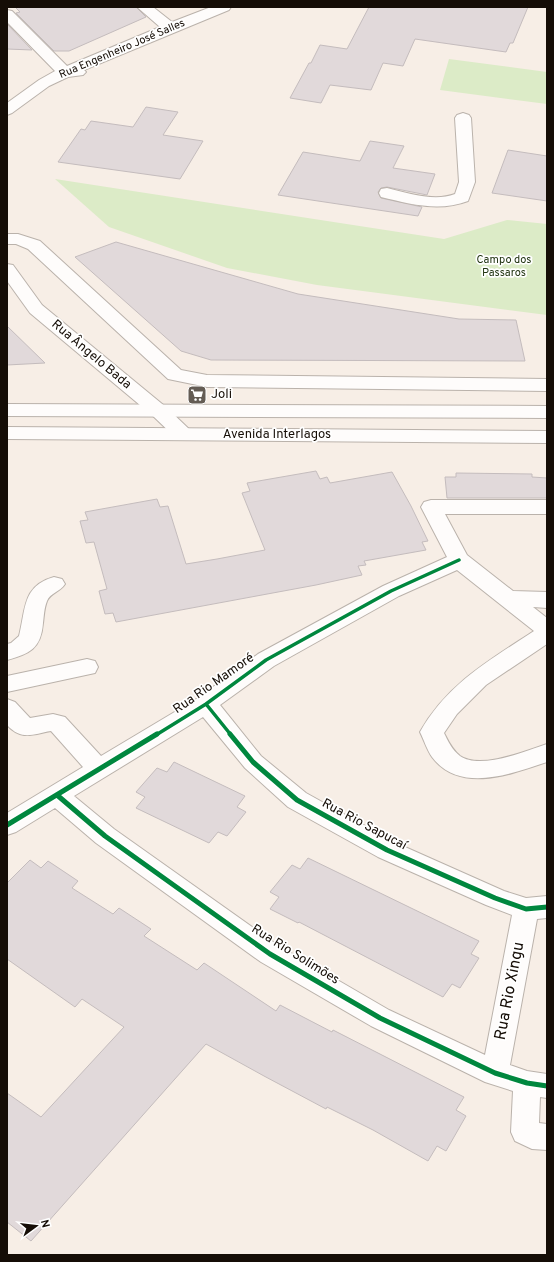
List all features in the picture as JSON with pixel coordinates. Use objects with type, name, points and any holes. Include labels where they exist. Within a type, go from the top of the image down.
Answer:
[{"type":"street","points":[[144,7],[170,28]]},
{"type":"street","name":"Rua Engenheiro José Salles","points":[[7,110],[44,83],[65,72],[149,41],[170,28],[224,7]]},
{"type":"street","points":[[7,14],[50,59],[65,72],[87,73]]},
{"type":"street","name":"Rua Engenheiro José Salles","points":[[7,94],[44,83]]},
{"type":"street","points":[[387,192],[410,198],[446,203],[455,201],[462,197],[467,182],[463,118]]},
{"type":"street","points":[[7,239],[18,239],[34,245],[175,375],[207,381],[547,386]]},
{"type":"street","name":"Rua Ângelo Bada","points":[[7,268],[36,309],[160,412],[183,434]]},
{"type":"street","name":"Avenida Interlagos","points":[[7,410],[160,412],[547,412]]},
{"type":"street","name":"Avenida Interlagos","points":[[7,433],[547,437]]},
{"type":"street","points":[[547,507],[431,507],[459,560],[547,631],[478,679],[449,708],[432,732],[436,745],[450,761],[465,769],[482,770],[506,767],[547,753]]},
{"type":"street","name":"Rua Rio Mamoré","points":[[7,825],[206,704],[266,660],[391,591],[420,576],[459,560]]},
{"type":"street","points":[[7,652],[17,650],[27,644],[30,638],[37,600],[42,592],[54,584]]},
{"type":"street","points":[[509,599],[547,600]]},
{"type":"street","points":[[7,684],[87,667]]},
{"type":"street","name":"Rua Rio Sapucaí","points":[[206,704],[253,762],[297,800],[387,850],[495,898],[536,908]]},
{"type":"street","points":[[7,708],[22,726],[27,727],[52,722],[57,723],[99,770]]},
{"type":"street","name":"Rua Rio Solimões","points":[[57,795],[105,836],[270,954],[380,1018],[495,1073],[537,1084]]},
{"type":"street","name":"Rua Rio Xingu","points":[[495,1073],[536,908]]},
{"type":"street","points":[[537,1084],[525,1132],[532,1136],[547,1137]]},
{"type":"green space","points":[[449,59],[547,72],[547,104],[440,90]]},
{"type":"green space","name":"Campo dos Passaros","points":[[55,179],[444,239],[507,220],[547,224],[547,315],[317,285],[227,268],[109,227]]},
{"type":"building","points":[[15,7],[136,7],[146,17],[69,51],[54,51],[16,13],[20,12]]},
{"type":"building","points":[[369,7],[528,7],[513,43],[510,43],[506,52],[415,39],[403,66],[383,63],[371,90],[330,85],[321,103],[290,98],[320,45],[347,49]]},
{"type":"building","points":[[7,24],[32,50],[7,49]]},
{"type":"building","points":[[146,107],[178,112],[163,135],[203,141],[180,179],[58,162],[81,129],[85,130],[91,121],[133,127]]},
{"type":"building","points":[[370,141],[404,146],[393,168],[435,174],[427,195],[387,187],[381,188],[378,192],[381,198],[422,207],[418,216],[278,195],[303,152],[360,161]]},
{"type":"building","points":[[508,150],[547,156],[547,201],[492,193]]},
{"type":"building","points":[[116,242],[298,294],[459,319],[516,320],[525,361],[211,360],[181,351],[75,257]]},
{"type":"building","points":[[7,326],[45,363],[7,365]]},
{"type":"building","points":[[316,471],[320,479],[327,477],[330,483],[392,472],[428,541],[422,542],[426,550],[364,561],[366,565],[358,566],[362,575],[316,585],[116,622],[113,613],[105,614],[99,591],[107,589],[94,542],[86,543],[80,521],[88,520],[85,512],[157,499],[160,507],[168,506],[186,564],[217,559],[265,550],[242,493],[250,491],[247,483]]},
{"type":"building","points":[[456,473],[532,474],[532,477],[547,478],[547,498],[447,498],[445,477],[456,477]]},
{"type":"building","points":[[174,762],[245,796],[237,807],[246,812],[227,836],[218,832],[209,843],[136,808],[145,797],[136,792],[157,768],[167,772]]},
{"type":"building","points":[[308,858],[479,941],[471,954],[479,958],[460,988],[452,984],[443,997],[299,922],[298,923],[270,909],[279,897],[270,892],[292,865],[300,869]]},
{"type":"building","points":[[30,860],[41,868],[48,861],[78,881],[72,888],[113,914],[119,908],[151,929],[144,936],[197,970],[204,963],[276,1011],[280,1005],[332,1032],[333,1030],[464,1097],[456,1110],[466,1116],[446,1151],[437,1146],[428,1161],[373,1130],[327,1107],[326,1109],[206,1044],[31,1241],[7,1222],[7,1093],[41,1117],[124,1027],[82,999],[75,1007],[7,959],[7,883]]},
{"type":"cycle path","points":[[7,825],[206,704],[266,660],[391,591],[459,560]]},
{"type":"cycle path","points":[[206,704],[253,762],[297,800],[387,850],[495,898],[526,909],[547,907]]},
{"type":"cycle path","points":[[57,795],[105,836],[270,954],[380,1018],[495,1073],[527,1083],[547,1086]]},
{"type":"place","name":"Joli","points":[[197,395]]}]
